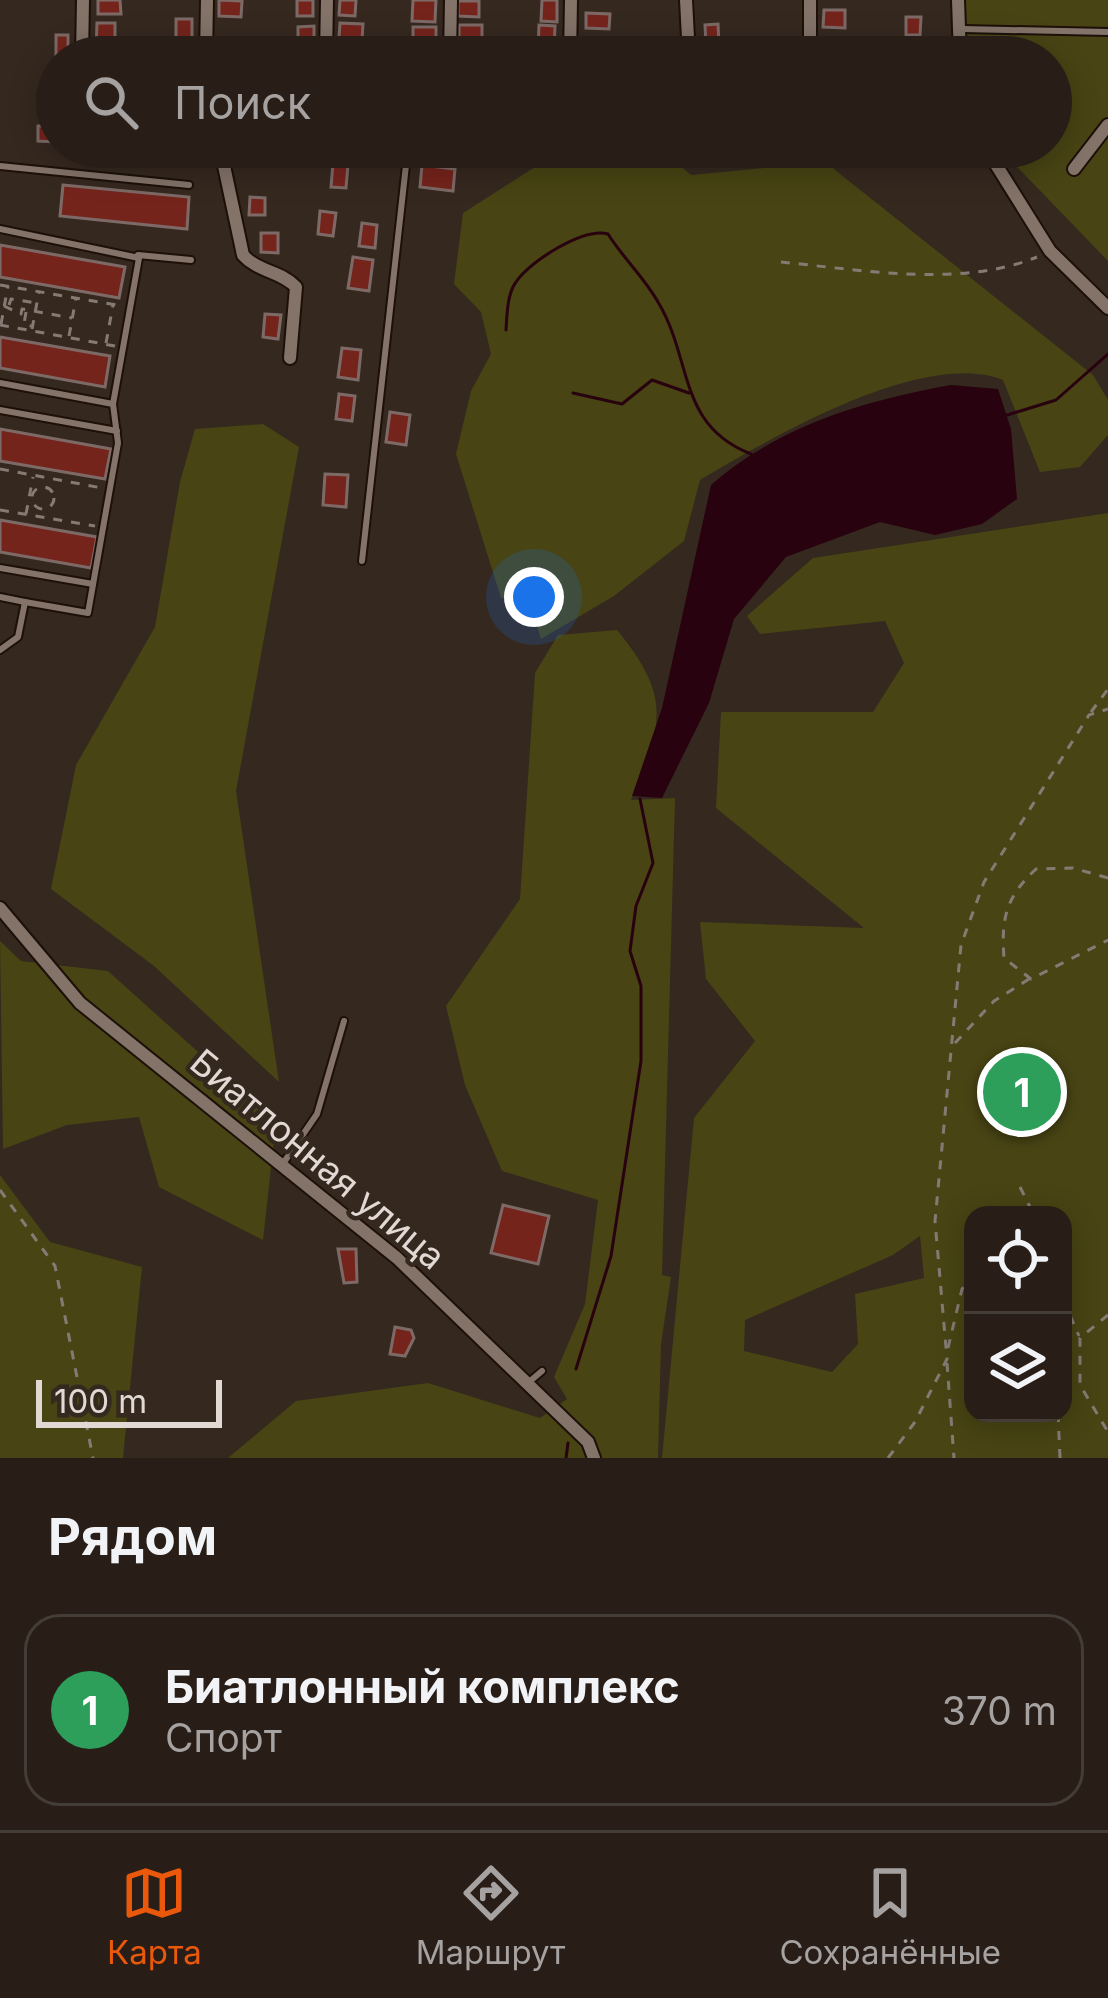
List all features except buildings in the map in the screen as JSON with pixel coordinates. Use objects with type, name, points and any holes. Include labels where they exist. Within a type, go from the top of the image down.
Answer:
[{"type":"street","points":[[82,36],[83,0]]},
{"type":"street","points":[[206,0],[206,36]]},
{"type":"street","points":[[326,36],[327,0]]},
{"type":"street","points":[[450,36],[451,0]]},
{"type":"street","points":[[570,36],[571,0]]},
{"type":"street","points":[[686,0],[688,36]]},
{"type":"street","points":[[810,0],[810,36]]},
{"type":"street","points":[[958,0],[959,36]]},
{"type":"street","points":[[1074,169],[1108,124]]},
{"type":"street","points":[[224,168],[243,255],[253,266],[288,278],[296,287],[290,358]]},
{"type":"street","points":[[997,168],[1050,251],[1108,308]]},
{"type":"street","name":"Биатлонная улица","points":[[0,908],[80,1003],[397,1258],[588,1442],[594,1458]]},
{"type":"lane","points":[[959,29],[1108,32]]},
{"type":"lane","points":[[0,166],[189,185]]},
{"type":"lane","points":[[362,561],[406,168]]},
{"type":"lane","points":[[0,229],[190,260]]},
{"type":"lane","points":[[0,597],[88,613],[117,431],[112,404],[138,255]]},
{"type":"lane","points":[[0,383],[112,404]]},
{"type":"lane","points":[[0,410],[117,431]]},
{"type":"lane","points":[[0,568],[93,584]]},
{"type":"lane","points":[[0,650],[18,637],[25,602]]},
{"type":"lane","points":[[282,1165],[317,1114],[344,1021]]},
{"type":"lane","points":[[526,1384],[542,1371]]},
{"type":"path","points":[[782,262],[907,272],[1004,271],[1050,251]]},
{"type":"path","points":[[0,284],[130,308]]},
{"type":"path","points":[[8,286],[0,326],[32,328]]},
{"type":"path","points":[[32,328],[39,292]]},
{"type":"path","points":[[5,303],[10,298],[37,303]]},
{"type":"path","points":[[69,338],[76,298]]},
{"type":"path","points":[[23,301],[23,324],[123,347]]},
{"type":"path","points":[[5,303],[8,311],[21,314],[24,309]]},
{"type":"path","points":[[106,344],[113,305]]},
{"type":"path","points":[[24,309],[72,318]]},
{"type":"path","points":[[0,470],[110,489]]},
{"type":"path","points":[[26,514],[33,475]]},
{"type":"path","points":[[30,496],[45,487],[54,501]]},
{"type":"path","points":[[30,496],[41,509],[61,502]]},
{"type":"path","points":[[0,510],[103,528]]},
{"type":"path","points":[[953,1458],[934,1221],[961,945],[984,882],[1108,689]]},
{"type":"path","points":[[1089,715],[1108,709]]},
{"type":"path","points":[[1031,979],[1004,958],[1002,925],[1012,892],[1036,869],[1073,868],[1108,878]]},
{"type":"path","points":[[953,1045],[994,1001],[1108,940]]},
{"type":"path","points":[[1020,1187],[1030,1206]]},
{"type":"path","points":[[0,1190],[55,1266],[93,1458]]},
{"type":"path","points":[[888,1458],[916,1422],[946,1359],[964,1287]]},
{"type":"path","points":[[1072,1310],[1080,1338],[1080,1385],[1108,1432]]},
{"type":"path","points":[[1080,1338],[1108,1316]]},
{"type":"path","points":[[1058,1422],[1060,1458]]},
{"type":"shaded area","points":[[964,0],[1108,0],[1108,261],[1018,168],[1072,168],[1072,36],[964,36]]},
{"type":"shaded area","points":[[534,168],[683,168],[691,175],[833,168],[1093,375],[1108,400],[1108,435],[1080,467],[1040,472],[1003,380],[970,373],[890,387],[805,422],[700,480],[684,541],[614,596],[541,639],[529,602],[501,598],[456,454],[471,391],[491,354],[481,312],[454,284],[463,213]]},
{"type":"shaded area","points":[[951,385],[998,389],[1011,429],[1017,499],[982,524],[935,535],[880,522],[786,557],[734,619],[709,703],[662,798],[632,796],[662,708],[711,485],[765,446],[824,418]]},
{"type":"shaded area","points":[[263,424],[299,447],[236,791],[279,1082],[154,966],[51,889],[76,765],[155,627],[180,482],[195,429]]},
{"type":"shaded area","points":[[1108,513],[1108,1458],[662,1458],[694,1118],[755,1041],[706,979],[700,922],[864,928],[716,808],[721,712],[873,712],[904,663],[885,621],[760,634],[747,616],[813,558]],"holes":[[[920,1236],[924,1278],[855,1294],[858,1344],[832,1372],[744,1351],[745,1320],[893,1255]]]},
{"type":"shaded area","points":[[617,630],[647,674],[657,712],[650,751],[631,800],[675,798],[662,1275],[671,1277],[661,1344],[658,1458],[228,1458],[296,1401],[428,1383],[540,1418],[567,1399],[554,1377],[585,1304],[598,1200],[502,1171],[465,1085],[446,1006],[520,899],[535,673],[558,635]]},
{"type":"shaded area","points":[[0,941],[21,961],[108,971],[276,1122],[263,1240],[159,1187],[139,1117],[67,1125],[3,1149]]},
{"type":"shaded area","points":[[0,1175],[50,1242],[142,1267],[123,1458],[0,1458]]},
{"type":"waterway","points":[[506,330],[511,292],[523,274],[572,241],[608,234],[658,302],[698,408],[727,442],[751,454]]},
{"type":"waterway","points":[[1004,416],[1056,400],[1108,354]]},
{"type":"waterway","points":[[573,393],[622,404],[652,380],[689,393]]},
{"type":"waterway","points":[[576,1369],[611,1256],[641,1061],[641,986],[630,951],[636,906],[653,863],[640,799]]},
{"type":"waterway","points":[[566,1458],[568,1443]]},
{"type":"place","name":"Биатлонный комплекс","points":[[1022,1092]]}]
